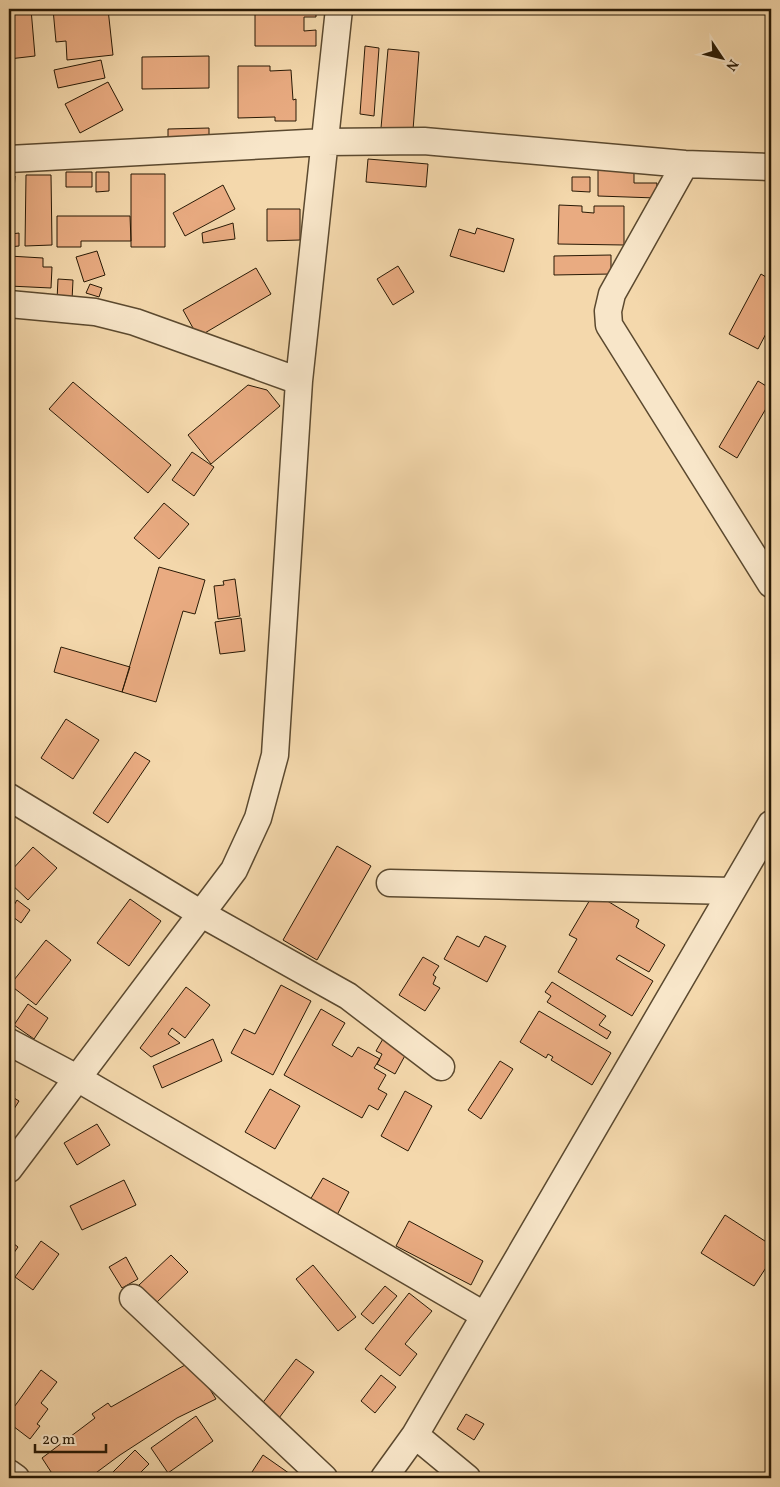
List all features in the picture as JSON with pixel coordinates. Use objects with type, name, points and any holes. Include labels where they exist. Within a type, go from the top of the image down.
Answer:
[{"type":"street","points":[[9,1169],[234,870],[258,818],[275,755],[300,381],[339,9]]},
{"type":"street","points":[[9,159],[325,142],[424,141],[685,164],[771,167]]},
{"type":"street","points":[[685,164],[612,294],[608,311],[609,325],[771,584]]},
{"type":"street","points":[[9,304],[95,312],[135,322],[300,381]]},
{"type":"street","points":[[9,797],[200,913],[348,996],[441,1066]]},
{"type":"street","points":[[384,1478],[415,1435],[771,824]]},
{"type":"street","points":[[390,883],[732,891]]},
{"type":"street","points":[[9,1042],[77,1078],[484,1315]]},
{"type":"street","points":[[133,1298],[324,1478]]},
{"type":"street","points":[[415,1435],[467,1478]]},
{"type":"street","points":[[9,1473],[16,1478]]},
{"type":"building","points":[[9,9],[31,9],[35,56],[9,59]]},
{"type":"building","points":[[53,9],[108,9],[113,55],[67,60],[66,41],[56,42]]},
{"type":"building","points":[[255,9],[316,9],[316,17],[304,17],[304,31],[316,30],[316,46],[255,46]]},
{"type":"building","points":[[365,46],[379,48],[374,116],[360,114]]},
{"type":"building","points":[[388,49],[419,52],[413,130],[381,128]]},
{"type":"building","points":[[209,56],[209,88],[142,89],[142,57]]},
{"type":"building","points":[[101,60],[105,78],[58,88],[54,70]]},
{"type":"building","points":[[238,66],[270,66],[270,71],[291,70],[293,100],[296,99],[296,121],[275,121],[275,117],[238,118]]},
{"type":"building","points":[[108,82],[123,110],[80,133],[65,104]]},
{"type":"building","points":[[209,128],[209,140],[168,140],[168,129]]},
{"type":"building","points":[[368,159],[428,164],[426,187],[366,182]]},
{"type":"building","points":[[598,170],[634,171],[634,183],[657,183],[656,198],[598,196]]},
{"type":"building","points":[[66,172],[92,172],[92,187],[66,187]]},
{"type":"building","points":[[96,172],[109,172],[109,191],[96,192]]},
{"type":"building","points":[[131,174],[165,174],[165,247],[131,247]]},
{"type":"building","points":[[26,175],[51,175],[52,245],[25,246]]},
{"type":"building","points":[[9,176],[15,176],[11,234],[19,233],[19,246],[9,247]]},
{"type":"building","points":[[572,177],[590,177],[590,192],[572,191]]},
{"type":"building","points":[[223,185],[235,209],[185,236],[173,213]]},
{"type":"building","points":[[559,205],[582,206],[582,212],[594,213],[594,206],[624,206],[624,245],[558,244]]},
{"type":"building","points":[[267,209],[300,209],[300,240],[267,241]]},
{"type":"building","points":[[57,216],[130,216],[131,241],[81,241],[81,247],[57,247]]},
{"type":"building","points":[[233,223],[235,239],[203,243],[202,233]]},
{"type":"building","points":[[477,228],[514,239],[504,272],[450,256],[459,229],[475,234]]},
{"type":"building","points":[[97,251],[105,275],[84,282],[76,257]]},
{"type":"building","points":[[611,255],[611,274],[554,275],[554,256]]},
{"type":"building","points":[[9,256],[43,258],[43,267],[52,267],[51,288],[9,286]]},
{"type":"building","points":[[398,266],[414,292],[393,305],[377,279]]},
{"type":"building","points":[[256,268],[271,294],[198,337],[183,310]]},
{"type":"building","points":[[761,274],[771,280],[771,324],[758,349],[729,334]]},
{"type":"building","points":[[58,279],[73,280],[72,300],[57,300]]},
{"type":"building","points":[[90,284],[102,288],[99,297],[86,293]]},
{"type":"building","points":[[758,381],[771,389],[771,400],[737,458],[719,447]]},
{"type":"building","points":[[73,382],[171,465],[148,493],[49,409]]},
{"type":"building","points":[[248,385],[267,390],[280,406],[211,464],[188,435]]},
{"type":"building","points":[[192,452],[214,467],[194,496],[172,480]]},
{"type":"building","points":[[164,503],[189,524],[159,559],[134,538]]},
{"type":"building","points":[[159,567],[205,580],[195,614],[183,611],[156,702],[122,692]]},
{"type":"building","points":[[235,579],[240,616],[218,619],[214,586],[224,585],[223,581]]},
{"type":"building","points":[[241,618],[245,651],[220,654],[215,622]]},
{"type":"building","points":[[61,647],[130,667],[122,692],[54,672]]},
{"type":"building","points":[[66,719],[99,740],[73,779],[41,758]]},
{"type":"building","points":[[135,752],[150,761],[108,823],[93,813]]},
{"type":"building","points":[[337,846],[371,866],[317,960],[283,940]]},
{"type":"building","points":[[33,847],[57,868],[28,900],[9,882],[9,873]]},
{"type":"building","points":[[594,893],[639,920],[636,927],[665,945],[649,972],[619,955],[616,959],[653,981],[632,1016],[558,972],[577,939],[569,935]]},
{"type":"building","points":[[130,899],[161,921],[129,966],[97,943]]},
{"type":"building","points":[[17,900],[30,910],[21,923],[9,914]]},
{"type":"building","points":[[457,936],[479,947],[485,936],[506,946],[487,982],[444,959]]},
{"type":"building","points":[[46,940],[71,960],[36,1005],[10,985]]},
{"type":"building","points":[[423,957],[439,966],[433,975],[436,977],[433,984],[440,988],[425,1011],[399,995]]},
{"type":"building","points":[[552,982],[606,1016],[599,1025],[611,1032],[607,1039],[547,1002],[551,996],[545,992]]},
{"type":"building","points":[[281,985],[311,1001],[273,1075],[231,1053],[244,1029],[255,1034]]},
{"type":"building","points":[[186,987],[210,1005],[185,1038],[172,1028],[168,1034],[180,1043],[151,1057],[140,1048]]},
{"type":"building","points":[[28,1004],[48,1018],[34,1039],[14,1025]]},
{"type":"building","points":[[321,1009],[345,1023],[332,1045],[352,1057],[358,1047],[380,1059],[374,1068],[386,1075],[378,1089],[387,1094],[378,1110],[369,1105],[362,1118],[284,1075]]},
{"type":"building","points":[[539,1011],[611,1053],[592,1085],[551,1060],[553,1057],[548,1054],[546,1058],[520,1042]]},
{"type":"building","points":[[384,1037],[408,1050],[395,1074],[377,1064],[382,1054],[376,1051]]},
{"type":"building","points":[[213,1039],[222,1061],[162,1088],[153,1066]]},
{"type":"building","points":[[500,1061],[513,1069],[481,1119],[468,1110]]},
{"type":"building","points":[[9,1085],[15,1090],[11,1096],[19,1101],[9,1117]]},
{"type":"building","points":[[270,1089],[300,1106],[275,1149],[245,1132]]},
{"type":"building","points":[[405,1091],[432,1106],[408,1151],[381,1136]]},
{"type":"building","points":[[97,1124],[110,1145],[77,1165],[64,1143]]},
{"type":"building","points":[[323,1178],[349,1192],[337,1215],[310,1200]]},
{"type":"building","points":[[124,1180],[136,1205],[82,1230],[70,1206]]},
{"type":"building","points":[[725,1215],[771,1245],[771,1260],[754,1286],[701,1253]]},
{"type":"building","points":[[409,1221],[483,1261],[471,1285],[396,1246]]},
{"type":"building","points":[[9,1240],[18,1247],[9,1260]]},
{"type":"building","points":[[41,1241],[59,1254],[33,1290],[15,1277]]},
{"type":"building","points":[[171,1255],[188,1272],[156,1303],[139,1285]]},
{"type":"building","points":[[126,1257],[138,1279],[122,1288],[109,1267]]},
{"type":"building","points":[[313,1265],[356,1317],[338,1331],[296,1279]]},
{"type":"building","points":[[385,1286],[397,1296],[373,1324],[361,1314]]},
{"type":"building","points":[[409,1293],[432,1311],[405,1344],[417,1354],[400,1376],[365,1349]]},
{"type":"building","points":[[296,1359],[314,1372],[279,1418],[261,1405]]},
{"type":"building","points":[[192,1361],[216,1399],[177,1418],[120,1455],[89,1478],[55,1478],[42,1458],[95,1418],[92,1414],[108,1403],[111,1407]]},
{"type":"building","points":[[41,1370],[57,1382],[41,1403],[48,1409],[37,1424],[40,1426],[30,1439],[9,1423],[9,1414]]},
{"type":"building","points":[[381,1375],[396,1387],[375,1413],[361,1401]]},
{"type":"building","points":[[466,1414],[484,1424],[474,1440],[457,1429]]},
{"type":"building","points":[[196,1416],[213,1441],[168,1473],[151,1448]]},
{"type":"building","points":[[135,1450],[149,1464],[135,1478],[107,1478]]},
{"type":"building","points":[[263,1455],[293,1476],[292,1478],[261,1478],[252,1472]]}]
